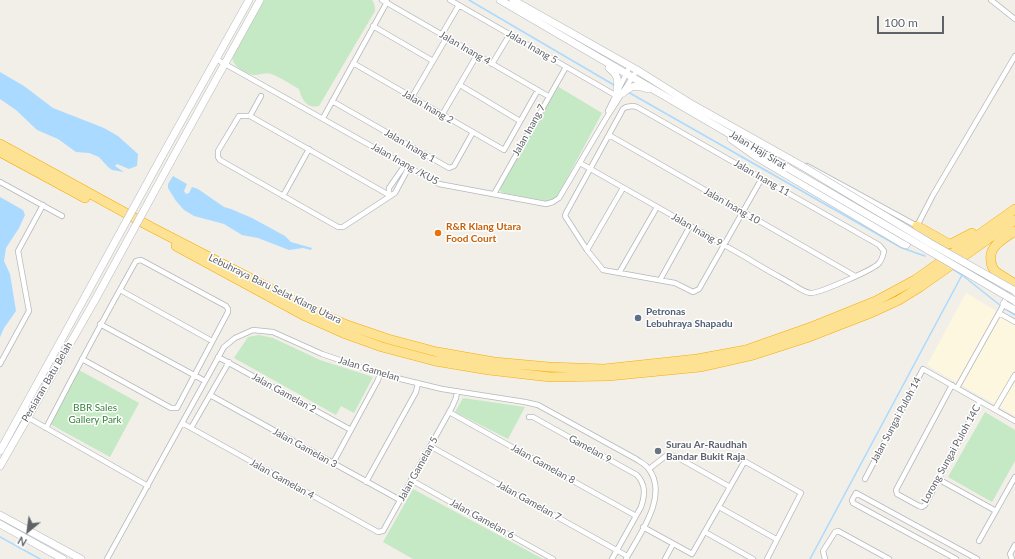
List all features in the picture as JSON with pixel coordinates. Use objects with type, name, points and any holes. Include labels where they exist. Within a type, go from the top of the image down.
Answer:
[{"type":"highway","name":"Lebuhraya Baru Selat Klang Utara","points":[[0,144],[151,227],[306,307],[347,325],[388,339],[437,352],[494,362],[549,367],[604,369],[697,359],[746,350],[814,326],[876,301],[915,280],[1009,220]]},
{"type":"highway","name":"Lebuhraya Baru Selat Klang Utara","points":[[0,152],[305,316],[343,333],[382,347],[435,361],[489,370],[550,377],[608,376],[700,367],[753,355],[806,338],[873,312],[899,300],[920,287],[1009,220]]},
{"type":"highway","points":[[916,226],[949,244],[1009,220],[1015,209]]},
{"type":"highway","points":[[1015,231],[998,243],[992,249],[990,256],[991,264],[995,271],[1015,284]]},
{"type":"main road","name":"Persiaran Batu Belah","points":[[0,451],[249,0]]},
{"type":"main road","name":"Persiaran Batu Belah","points":[[0,466],[95,300],[260,0]]},
{"type":"main road","name":"Jalan Haji Sirat","points":[[500,0],[1015,301]]},
{"type":"main road","name":"Jalan Haji Sirat","points":[[513,0],[637,70],[688,102],[802,166],[930,243],[1015,291]]},
{"type":"main road","points":[[568,39],[615,72],[619,88],[642,87],[661,94]]},
{"type":"main road","points":[[692,111],[755,156],[903,244],[908,243],[916,226]]},
{"type":"main road","points":[[1002,307],[1015,310]]},
{"type":"main road","points":[[2,515],[81,559]]},
{"type":"main road","points":[[1,525],[63,559]]},
{"type":"street","name":"Jalan Inang 5","points":[[450,0],[566,67],[619,88]]},
{"type":"street","points":[[991,0],[1015,19]]},
{"type":"street","points":[[322,118],[374,26],[385,1]]},
{"type":"street","name":"Jalan Inang 4","points":[[385,1],[548,96]]},
{"type":"street","points":[[412,97],[433,60],[458,5]]},
{"type":"street","points":[[374,26],[433,60]]},
{"type":"street","points":[[492,64],[510,34]]},
{"type":"street","points":[[442,115],[478,55]]},
{"type":"street","points":[[780,154],[815,169],[916,226],[1015,56]]},
{"type":"street","name":"Jalan Inang /KU5","points":[[216,59],[442,185],[546,204],[554,202],[559,198],[605,120],[619,88],[629,75]]},
{"type":"street","name":"Jalan Inang 2","points":[[353,63],[504,150],[520,121]]},
{"type":"street","points":[[628,87],[630,66]]},
{"type":"street","name":"Jalan Inang 7","points":[[494,194],[548,96],[566,67]]},
{"type":"street","points":[[629,75],[637,70]]},
{"type":"street","points":[[460,85],[520,121],[538,90]]},
{"type":"street","name":"Jalan Inang /KU5","points":[[605,120],[619,88]]},
{"type":"street","points":[[250,116],[261,96]]},
{"type":"street","name":"Jalan Inang 1","points":[[332,101],[449,168],[454,166],[473,132]]},
{"type":"street","name":"Jalan Inang 11","points":[[587,250],[565,216],[623,110],[626,107],[634,106],[882,248],[884,252],[880,262],[855,276],[816,293]]},
{"type":"street","points":[[389,195],[250,116],[239,116],[218,152],[218,157],[220,160],[338,227],[343,227],[395,192],[407,166]]},
{"type":"street","name":"Jalan Inang 10","points":[[609,135],[855,276]]},
{"type":"street","points":[[283,196],[309,149]]},
{"type":"street","name":"Jalan Inang 9","points":[[580,163],[806,292],[816,293]]},
{"type":"street","points":[[623,188],[587,250],[603,270],[675,283],[696,292],[762,178]]},
{"type":"street","points":[[0,182],[62,216]]},
{"type":"street","points":[[0,364],[28,311],[18,251],[43,206]]},
{"type":"street","points":[[619,273],[657,207]]},
{"type":"street","points":[[660,280],[690,226]]},
{"type":"street","points":[[46,428],[100,324],[136,261],[141,260],[226,306],[228,309],[228,312],[177,408],[171,408],[82,359]]},
{"type":"street","points":[[958,388],[1002,307],[1009,290],[1015,284]]},
{"type":"street","points":[[120,290],[212,341]]},
{"type":"street","points":[[1002,307],[1015,322]]},
{"type":"street","points":[[100,324],[205,381]]},
{"type":"street","name":"Jalan Gamelan","points":[[107,559],[224,347],[235,338],[253,330],[273,332],[322,354],[380,374],[457,391],[538,405],[636,459],[649,469]]},
{"type":"street","name":"Jalan Gamelan 2","points":[[218,357],[351,430]]},
{"type":"street","points":[[192,428],[229,362]]},
{"type":"street","name":"Jalan Sungai Puloh 14","points":[[865,479],[923,369],[1015,421]]},
{"type":"street","points":[[333,463],[380,374]]},
{"type":"street","points":[[995,409],[1015,375]]},
{"type":"street","points":[[366,482],[416,392],[418,383]]},
{"type":"street","name":"Lorong Sungai Puloh 14C","points":[[952,385],[896,490],[897,494],[922,507],[924,505],[980,401]]},
{"type":"street","name":"Jalan Gamelan 5","points":[[383,531],[452,407],[457,391]]},
{"type":"street","name":"Jalan Gamelan 3","points":[[210,395],[400,500]]},
{"type":"street","points":[[28,400],[25,412],[27,417],[148,486]]},
{"type":"street","name":"Jalan Gamelan 8","points":[[449,412],[636,516]]},
{"type":"street","name":"Gamelan 9","points":[[529,417],[537,419],[637,475],[642,480],[644,498],[636,516]]},
{"type":"street","name":"Jalan Gamelan 4","points":[[182,423],[378,532],[383,531]]},
{"type":"street","name":"Jalan Gamelan 7","points":[[430,446],[627,558]]},
{"type":"street","points":[[627,558],[652,511],[656,498],[656,483],[649,469],[667,455],[675,456],[730,487]]},
{"type":"street","points":[[643,528],[692,554],[743,464],[746,462],[800,492],[801,495],[776,539],[767,559]]},
{"type":"street","points":[[980,541],[1015,477]]},
{"type":"street","points":[[938,479],[996,511]]},
{"type":"street","name":"Jalan Gamelan 6","points":[[411,480],[553,559]]},
{"type":"street","points":[[956,559],[853,503],[852,500],[856,492],[975,558]]},
{"type":"street","points":[[719,507],[776,539]]},
{"type":"street","points":[[612,559],[636,516]]},
{"type":"street","points":[[825,559],[823,551],[835,532],[838,531],[889,559]]},
{"type":"street","points":[[704,532],[753,559]]},
{"type":"street","points":[[665,559],[673,544]]},
{"type":"street","points":[[1012,559],[1010,554],[1015,545]]},
{"type":"shaded area","points":[[966,293],[1015,322],[1015,416],[927,365]]},
{"type":"green space","points":[[263,0],[372,0],[374,3],[375,11],[319,106],[315,107],[308,105],[303,100],[299,89],[278,77],[269,73],[251,75],[240,69],[234,63],[232,56]]},
{"type":"green space","points":[[557,86],[602,113],[557,197],[546,201],[500,191],[501,187]]},
{"type":"green space","points":[[259,335],[273,338],[320,360],[373,377],[354,413],[341,406],[336,415],[234,358],[248,337]]},
{"type":"green space","name":"BBR Sales Gallery Park","points":[[79,370],[139,403],[110,457],[50,424]]},
{"type":"green space","points":[[463,398],[525,407],[508,439],[455,412]]},
{"type":"green space","points":[[985,412],[1015,430],[1015,461],[992,502],[948,477]]},
{"type":"green space","points":[[413,489],[543,559],[413,559],[383,542]]},
{"type":"water","points":[[0,72],[24,86],[53,108],[104,128],[118,136],[138,154],[137,166],[129,169],[117,164],[115,166],[124,172],[112,170],[99,157],[89,153],[76,152],[58,139],[37,130],[16,110],[0,99]]},
{"type":"water","points":[[173,176],[187,184],[184,191],[186,194],[189,193],[192,187],[198,189],[224,207],[252,218],[285,236],[291,242],[312,248],[311,250],[303,248],[289,250],[258,238],[242,235],[224,224],[194,216],[184,210],[168,188],[168,184]]},
{"type":"water","points":[[0,197],[23,210],[25,215],[19,228],[6,248],[4,261],[10,274],[16,311],[4,328],[0,337]]},
{"type":"waterway","points":[[469,0],[614,85]]},
{"type":"waterway","points":[[628,92],[902,248],[925,256]]},
{"type":"waterway","points":[[954,270],[962,275]]},
{"type":"waterway","points":[[810,559],[962,275],[1001,306]]},
{"type":"waterway","points":[[1004,308],[1015,315]]},
{"type":"waterway","points":[[0,537],[40,559]]},
{"type":"place","name":"R&R Klang Utara Food Court","points":[[438,233]]},
{"type":"place","name":"Petronas Lebuhraya Shapadu","points":[[638,318]]},
{"type":"place","name":"Surau Ar-Raudhah Bandar Bukit Raja","points":[[658,451]]}]
